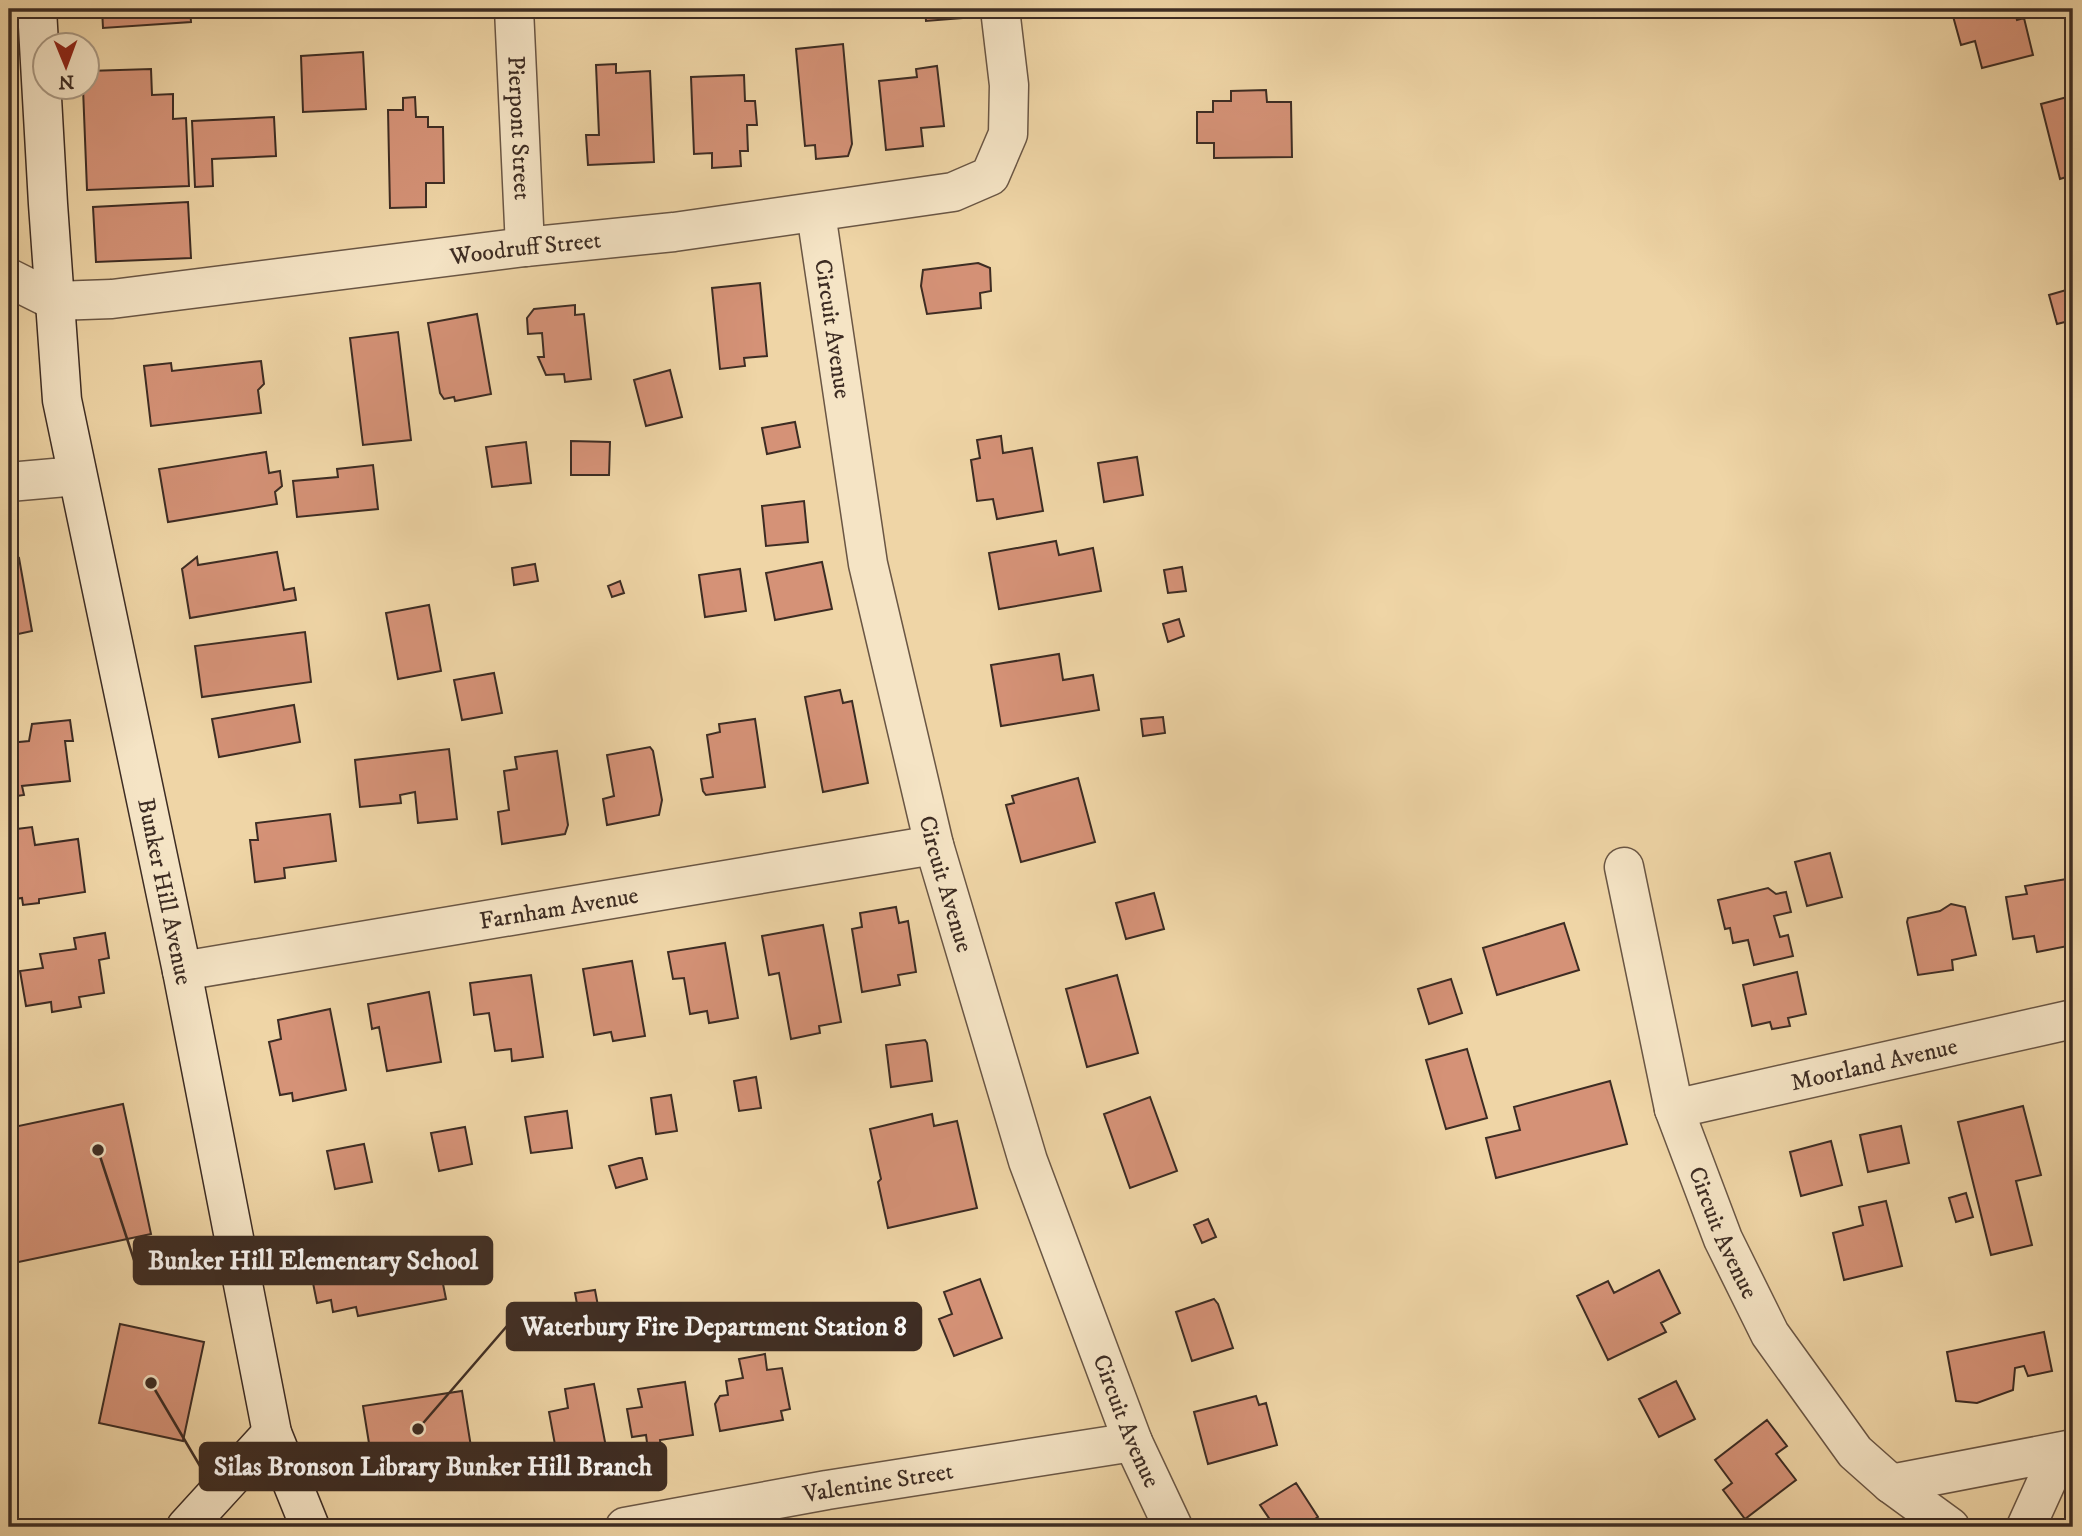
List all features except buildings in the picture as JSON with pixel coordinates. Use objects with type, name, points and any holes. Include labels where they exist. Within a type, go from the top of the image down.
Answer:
[{"type":"street","name":"Bunker Hill Avenue","points":[[37,9],[62,400],[182,971],[272,1433],[310,1527]]},
{"type":"street","name":"Pierpont Street","points":[[514,9],[525,247]]},
{"type":"street","name":"Woodruff Street","points":[[55,301],[112,299],[525,247],[674,232],[953,192],[990,176],[1008,134],[1009,85],[1000,9]]},
{"type":"street","name":"Circuit Avenue","points":[[816,213],[868,564],[934,845],[1028,1161],[1133,1442],[1172,1527]]},
{"type":"street","points":[[9,278],[55,301]]},
{"type":"street","points":[[9,482],[77,476]]},
{"type":"street","name":"Farnham Avenue","points":[[182,971],[934,845]]},
{"type":"street","name":"Circuit Avenue","points":[[1624,867],[1674,1110],[1723,1238],[1770,1334],[1854,1452],[1891,1484],[1950,1527]]},
{"type":"street","name":"Moorland Avenue","points":[[1674,1110],[2073,1019]]},
{"type":"street","points":[[186,1527],[272,1433]]},
{"type":"street","name":"Valentine Street","points":[[625,1527],[827,1490],[1133,1442]]},
{"type":"street","points":[[1891,1484],[2067,1450]]},
{"type":"street","points":[[2026,1527],[2067,1450]]},
{"type":"place","name":"Bunker Hill Elementary School","points":[[98,1150]]},
{"type":"place","name":"Silas Bronson Library Bunker Hill Branch","points":[[151,1383]]},
{"type":"place","name":"Waterbury Fire Department Station 8","points":[[418,1429]]}]
